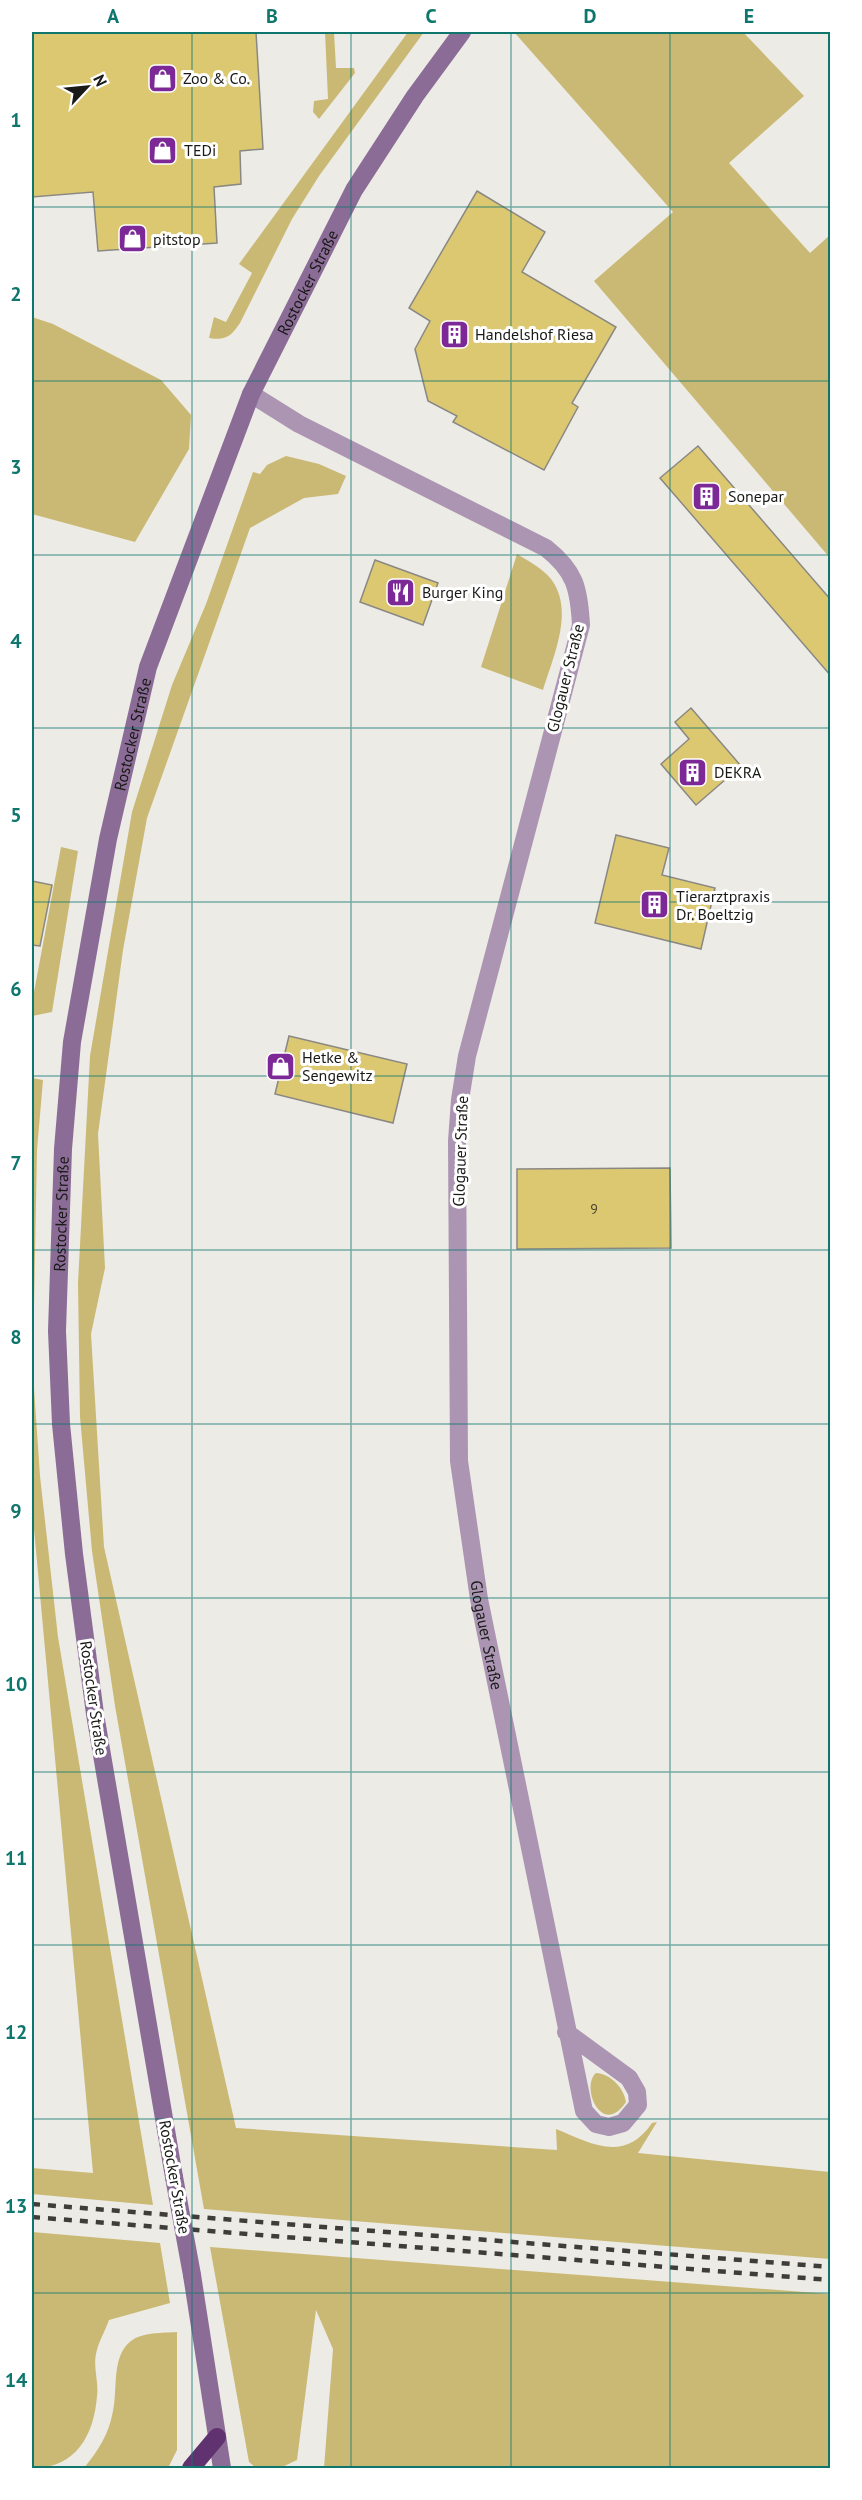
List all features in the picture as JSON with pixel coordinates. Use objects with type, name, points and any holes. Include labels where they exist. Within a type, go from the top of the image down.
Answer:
[{"type":"highway","points":[[191,2469],[217,2437]]},
{"type":"street","name":"Rostocker Straße","points":[[222,2469],[192,2275],[95,1714],[74,1554],[61,1424],[57,1331],[63,1149],[72,1042],[108,839],[148,667],[251,394],[354,190],[415,96],[462,32]]},
{"type":"street","name":"Glogauer Straße","points":[[251,394],[299,424],[546,548],[564,562],[575,581],[579,600],[581,625],[467,1056],[460,1100],[457,1141],[459,1461],[479,1599],[566,2032],[584,2111],[596,2124],[609,2127],[623,2123],[638,2105],[637,2092],[629,2078],[566,2032]]},
{"type":"shaded area","points":[[325,32],[334,32],[336,68],[354,68],[355,73],[319,119],[313,112],[314,101],[328,99]]},
{"type":"shaded area","points":[[408,32],[424,32],[319,176],[292,219],[240,323],[228,336],[220,339],[209,338],[214,317],[226,322],[252,273],[239,264]]},
{"type":"shaded area","points":[[514,32],[743,32],[804,96],[729,163],[810,253],[830,235],[830,558],[594,281],[673,212]]},
{"type":"shaded area","points":[[32,317],[53,324],[161,380],[191,415],[189,449],[135,542],[32,514]]},
{"type":"shaded area","points":[[286,456],[319,464],[346,476],[338,494],[304,498],[250,528],[147,818],[123,950],[98,1134],[105,1268],[91,1334],[104,1547],[236,2128],[557,2150],[556,2129],[594,2144],[619,2147],[641,2136],[652,2123],[657,2122],[638,2153],[830,2172],[830,2259],[204,2209],[115,1706],[92,1551],[80,1417],[78,1283],[90,1056],[132,812],[172,685],[206,604],[253,472],[260,474],[267,465]]},
{"type":"shaded area","points":[[517,554],[551,579],[558,591],[561,605],[560,634],[543,690],[481,667]]},
{"type":"shaded area","points":[[61,847],[78,851],[52,1012],[32,1016],[32,1003]]},
{"type":"shaded area","points":[[32,1078],[43,1080],[37,1150],[34,1307],[32,1307]]},
{"type":"shaded area","points":[[32,1359],[40,1476],[58,1637],[153,2205],[32,2194],[32,2168],[93,2173],[32,1507]]},
{"type":"shaded area","points":[[596,2073],[612,2079],[623,2092],[626,2102],[617,2112],[609,2115],[596,2106],[591,2088]]},
{"type":"shaded area","points":[[32,2232],[160,2243],[170,2303],[109,2320],[96,2354],[97,2396],[92,2424],[86,2437],[71,2456],[60,2463],[32,2468]]},
{"type":"shaded area","points":[[210,2247],[830,2294],[830,2468],[324,2468],[333,2349],[316,2310],[297,2460],[280,2468],[256,2468],[249,2462]]},
{"type":"shaded area","points":[[177,2332],[177,2450],[168,2468],[84,2468],[98,2449],[109,2427],[116,2373],[120,2355],[125,2347],[141,2336]]},
{"type":"building","points":[[32,32],[256,32],[263,149],[240,151],[241,184],[214,187],[217,243],[98,251],[93,192],[32,197]]},
{"type":"building","name":"Handelshof Riesa","points":[[477,191],[545,232],[522,272],[616,327],[572,403],[578,407],[544,470],[453,422],[457,416],[428,401],[415,349],[430,321],[409,308]]},
{"type":"building","points":[[698,446],[831,600],[831,676],[660,478]]},
{"type":"building","points":[[375,560],[438,583],[423,625],[360,602]]},
{"type":"building","points":[[691,708],[741,766],[696,805],[661,764],[689,739],[675,722]]},
{"type":"building","name":"Tierarztpraxis Dr. Boeltzig","points":[[616,835],[669,848],[662,875],[715,888],[701,949],[595,923]]},
{"type":"building","points":[[32,881],[52,885],[40,946],[32,945]]},
{"type":"building","points":[[289,1036],[407,1064],[393,1123],[275,1094]]},
{"type":"building","points":[[670,1168],[671,1248],[517,1249],[517,1169]]},
{"type":"railway","points":[[32,2204],[830,2267]]},
{"type":"railway","points":[[32,2217],[830,2280]]},
{"type":"place","name":"Zoo & Co.","points":[[162,78]]},
{"type":"place","name":"TEDi","points":[[163,150]]},
{"type":"place","name":"pitstop","points":[[132,239]]},
{"type":"place","name":"Handelshof Riesa","points":[[454,334]]},
{"type":"place","name":"Sonepar","points":[[707,496]]},
{"type":"place","name":"Burger King","points":[[401,592]]},
{"type":"place","name":"DEKRA","points":[[693,772]]},
{"type":"place","name":"Tierarztpraxis Dr. Boeltzig","points":[[655,905]]},
{"type":"place","name":"Hetke & Sengewitz","points":[[281,1066]]}]
